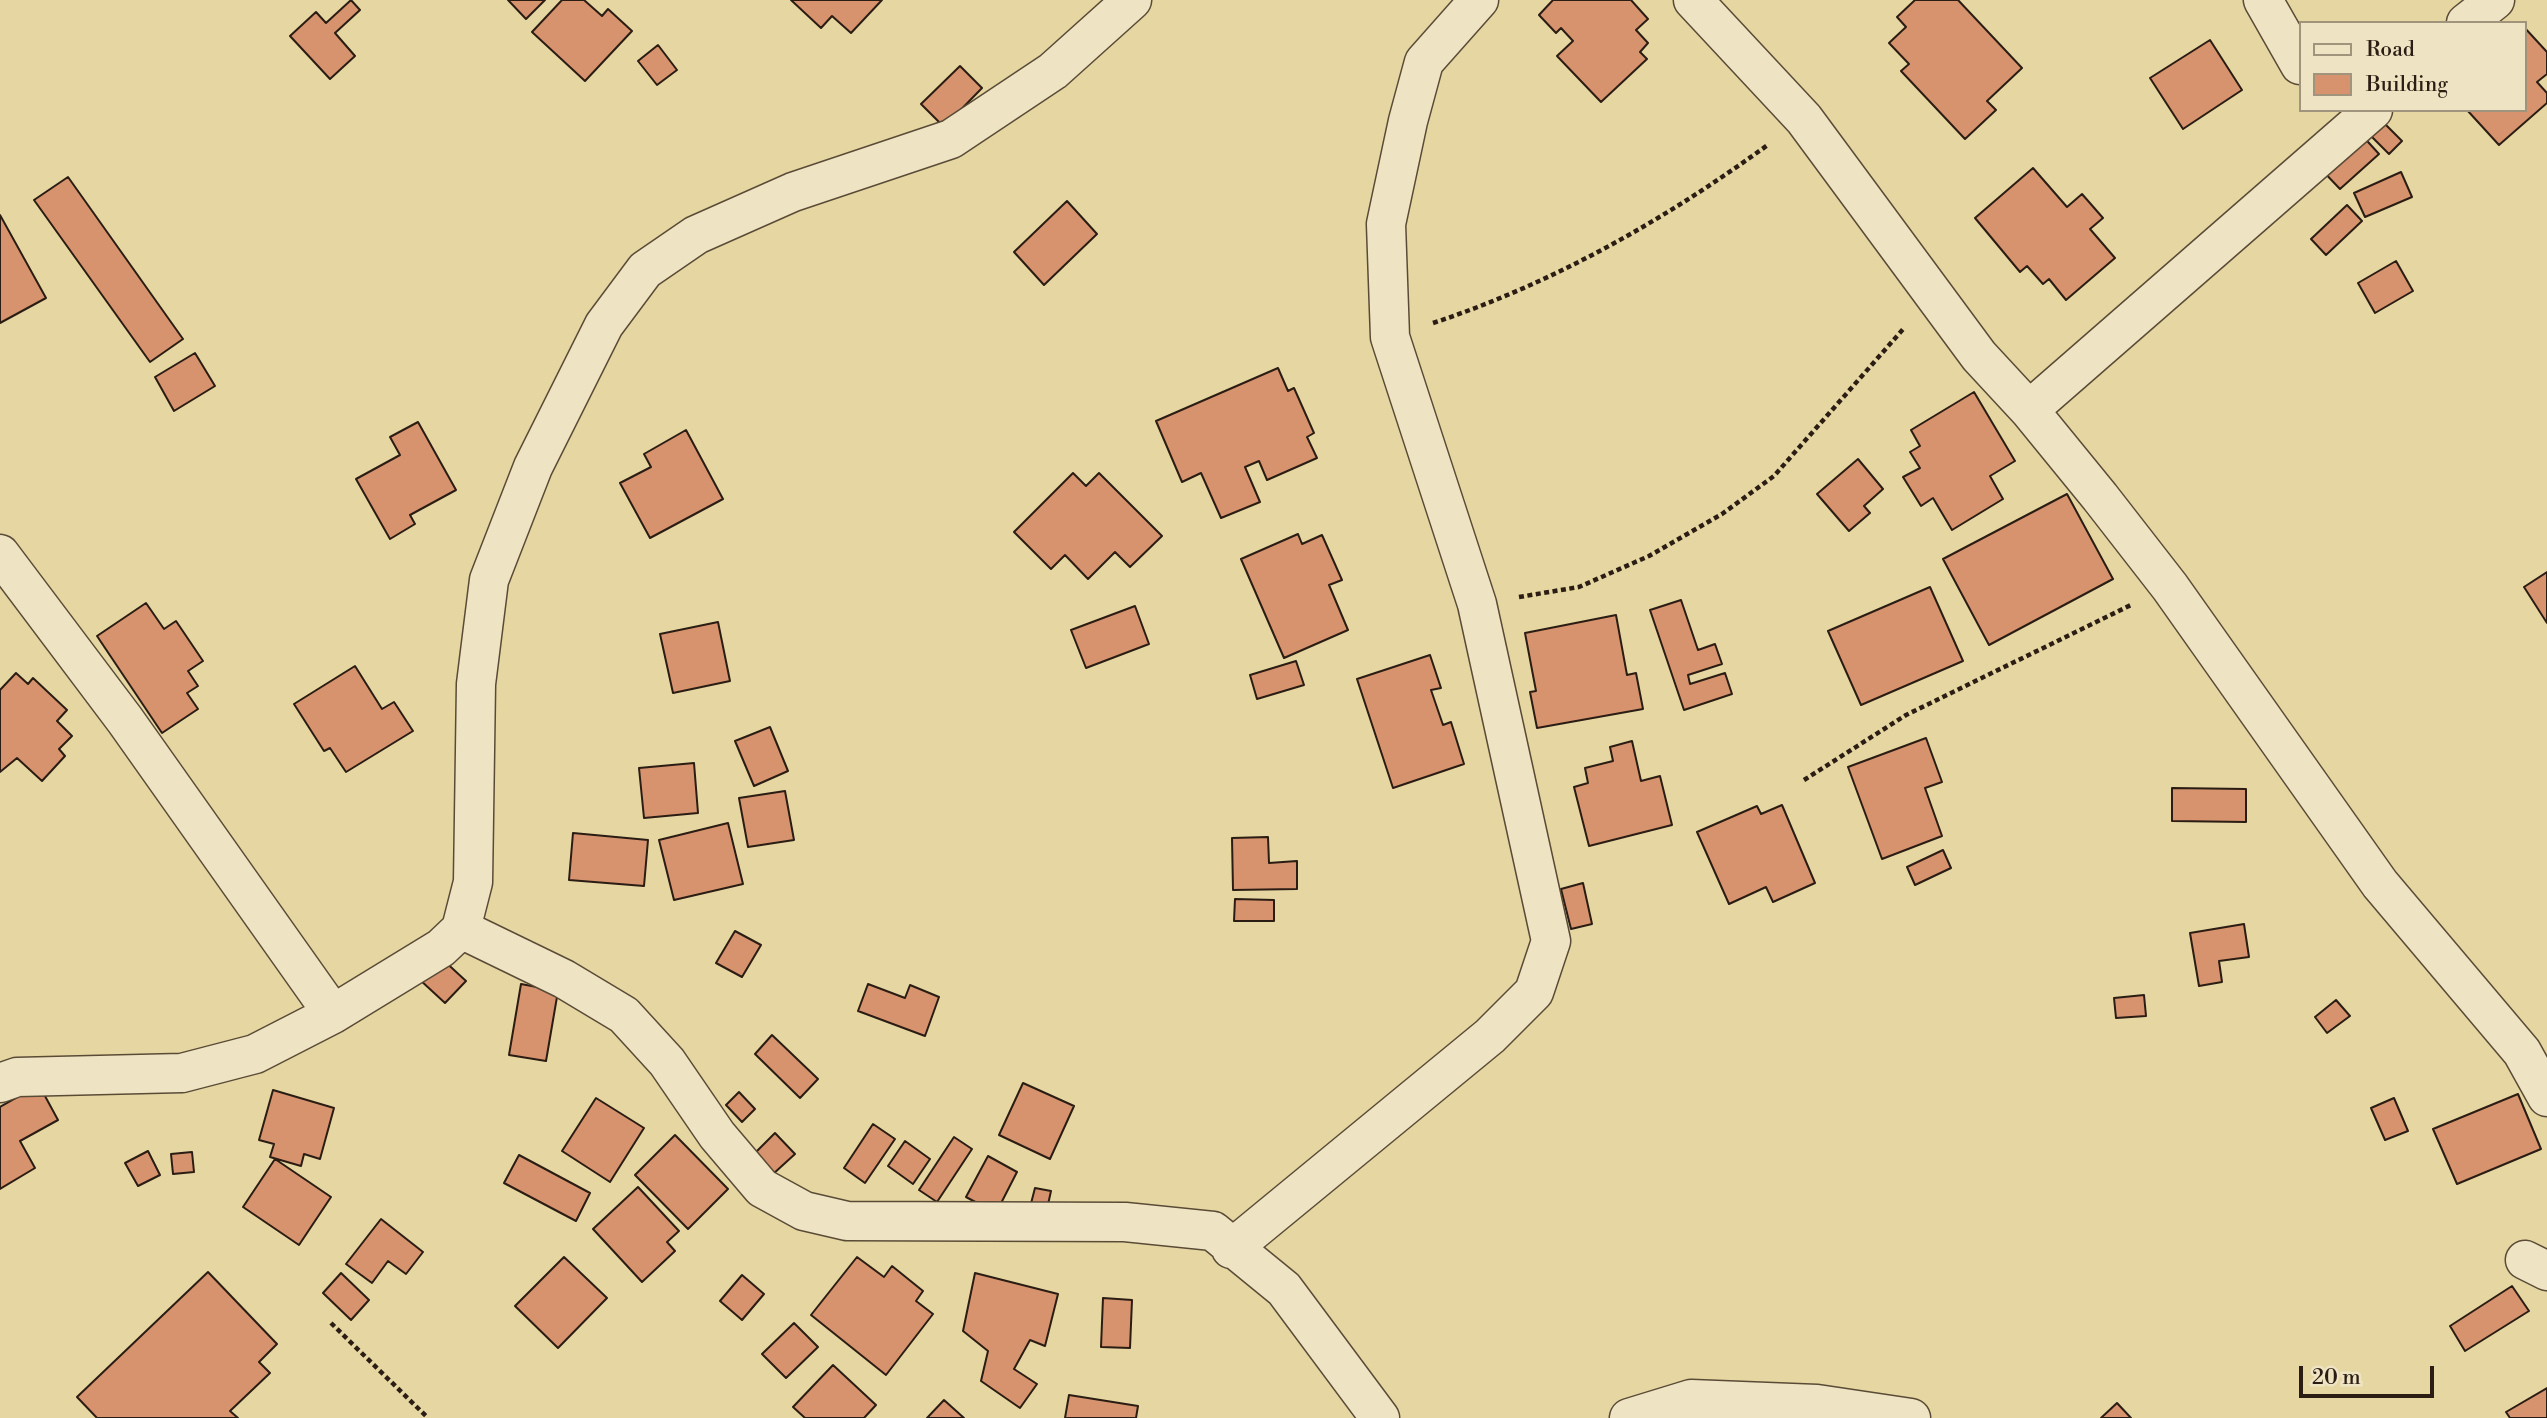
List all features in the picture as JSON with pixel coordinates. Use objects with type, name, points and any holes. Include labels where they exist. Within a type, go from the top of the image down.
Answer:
[{"type":"street","points":[[6,1073],[182,1073],[255,1054],[333,1014],[441,948],[461,929],[473,882],[475,684],[489,580],[533,467],[604,325],[645,270],[696,235],[793,192],[951,139],[1053,71],[1132,0]]},
{"type":"street","points":[[1231,1249],[1490,1036],[1534,992],[1551,941],[1477,604],[1390,337],[1386,224],[1408,121],[1424,62],[1479,0]]},
{"type":"street","points":[[1693,0],[1804,119],[1979,356],[2029,410],[2170,587],[2380,884],[2522,1052],[2547,1097]]},
{"type":"street","points":[[2263,0],[2298,61]]},
{"type":"street","points":[[2469,21],[2495,0]]},
{"type":"street","points":[[2029,410],[2334,125],[2368,112]]},
{"type":"street","points":[[0,554],[125,719],[333,1014]]},
{"type":"street","points":[[461,929],[564,979],[624,1015],[667,1062],[717,1135],[762,1188],[804,1211],[847,1221],[1125,1222],[1213,1231],[1231,1249],[1284,1289],[1380,1418]]},
{"type":"street","points":[[1629,1418],[1691,1399],[1817,1404],[1911,1418]]},
{"type":"path","points":[[1390,337],[1498,301],[1604,250],[1732,172],[1804,119]]},
{"type":"path","points":[[1477,604],[1578,587],[1649,556],[1722,514],[1774,476],[1934,294]]},
{"type":"path","points":[[1804,780],[1906,715],[2170,587]]},
{"type":"path","points":[[331,1323],[428,1418]]},
{"type":"building","points":[[351,0],[360,10],[335,33],[355,56],[330,79],[290,36],[316,12],[326,23]]},
{"type":"building","points":[[508,0],[545,0],[526,19]]},
{"type":"building","points":[[562,0],[584,0],[602,16],[608,9],[632,31],[585,81],[532,32]]},
{"type":"building","points":[[791,0],[882,0],[851,33],[832,16],[821,28]]},
{"type":"building","points":[[1553,0],[1631,0],[1648,19],[1636,30],[1648,43],[1640,52],[1647,59],[1601,102],[1557,56],[1573,41],[1561,28],[1556,33],[1539,15]]},
{"type":"building","points":[[1915,0],[1958,0],[2022,68],[1987,101],[1996,110],[1965,139],[1901,71],[1909,64],[1889,43],[1906,27],[1897,17]]},
{"type":"building","points":[[2526,29],[2547,52],[2547,74],[2537,82],[2547,93],[2547,103],[2499,145],[2469,112],[2526,112]]},
{"type":"building","points":[[2210,40],[2242,90],[2183,129],[2150,78]]},
{"type":"building","points":[[658,45],[677,70],[657,85],[638,61]]},
{"type":"building","points":[[960,66],[982,88],[944,127],[921,104]]},
{"type":"building","points":[[2384,123],[2402,141],[2389,154],[2371,136]]},
{"type":"building","points":[[2359,132],[2379,154],[2340,189],[2319,167]]},
{"type":"building","points":[[2033,168],[2067,207],[2082,194],[2103,218],[2090,229],[2115,258],[2066,300],[2049,279],[2043,284],[2027,266],[2020,272],[1975,218]]},
{"type":"building","points":[[2401,172],[2412,197],[2365,217],[2354,193]]},
{"type":"building","points":[[68,177],[183,339],[150,362],[34,200]]},
{"type":"building","points":[[1067,201],[1097,234],[1044,285],[1014,252]]},
{"type":"building","points":[[2347,205],[2362,221],[2326,255],[2311,239]]},
{"type":"building","points":[[0,215],[46,298],[0,323]]},
{"type":"building","points":[[2396,261],[2413,291],[2375,313],[2358,283]]},
{"type":"building","points":[[195,353],[215,386],[174,411],[155,377]]},
{"type":"building","points":[[1278,368],[1288,391],[1294,388],[1314,433],[1307,437],[1317,458],[1267,480],[1259,461],[1245,467],[1260,502],[1221,518],[1201,473],[1182,482],[1156,421]]},
{"type":"building","points":[[1974,392],[2015,461],[1990,476],[2003,499],[1952,530],[1933,498],[1921,506],[1903,477],[1920,468],[1910,452],[1920,446],[1911,430]]},
{"type":"building","points":[[418,422],[456,490],[410,515],[415,524],[390,539],[356,479],[400,455],[390,437]]},
{"type":"building","points":[[686,430],[723,499],[650,538],[620,483],[651,467],[644,454]]},
{"type":"building","points":[[1858,459],[1883,489],[1864,506],[1870,513],[1849,531],[1817,494]]},
{"type":"building","points":[[1073,473],[1086,486],[1099,473],[1162,536],[1130,567],[1115,552],[1088,579],[1065,555],[1051,569],[1014,532]]},
{"type":"building","points":[[2067,494],[2113,579],[1989,645],[1943,559]]},
{"type":"building","points":[[1298,534],[1302,544],[1322,535],[1342,580],[1329,585],[1348,630],[1284,658],[1241,559]]},
{"type":"building","points":[[2547,572],[2547,623],[2524,587]]},
{"type":"building","points":[[1930,587],[1963,661],[1861,705],[1828,631]]},
{"type":"building","points":[[1681,600],[1698,650],[1715,644],[1722,664],[1688,675],[1690,684],[1725,673],[1732,694],[1684,710],[1650,610]]},
{"type":"building","points":[[146,603],[164,629],[176,621],[203,661],[188,671],[198,686],[187,693],[198,709],[162,733],[97,636]]},
{"type":"building","points":[[1135,606],[1149,644],[1086,668],[1071,630]]},
{"type":"building","points":[[1616,615],[1627,675],[1636,673],[1643,709],[1537,728],[1530,692],[1536,691],[1525,633]]},
{"type":"building","points":[[718,622],[730,681],[673,693],[660,634]]},
{"type":"building","points":[[1430,655],[1441,688],[1431,690],[1443,725],[1451,722],[1464,764],[1393,788],[1357,679]]},
{"type":"building","points":[[1296,661],[1304,685],[1257,699],[1250,675]]},
{"type":"building","points":[[355,666],[382,709],[394,702],[413,731],[346,772],[330,748],[324,751],[294,704]]},
{"type":"building","points":[[16,673],[28,684],[33,678],[67,710],[57,721],[72,736],[59,749],[65,756],[42,781],[17,758],[0,772],[0,690]]},
{"type":"building","points":[[770,727],[788,771],[754,786],[735,741]]},
{"type":"building","points":[[1926,738],[1942,782],[1925,788],[1942,836],[1882,859],[1848,767]]},
{"type":"building","points":[[1632,741],[1641,781],[1660,776],[1672,825],[1589,846],[1574,787],[1588,783],[1585,768],[1613,761],[1610,747]]},
{"type":"building","points":[[694,763],[698,813],[644,818],[639,768]]},
{"type":"building","points":[[2172,788],[2246,789],[2246,822],[2172,821]]},
{"type":"building","points":[[785,791],[794,840],[748,847],[739,798]]},
{"type":"building","points":[[1782,805],[1815,883],[1773,902],[1766,887],[1729,904],[1697,832],[1757,806],[1761,814]]},
{"type":"building","points":[[728,823],[743,884],[674,900],[659,840]]},
{"type":"building","points":[[573,833],[648,840],[644,886],[569,880]]},
{"type":"building","points":[[1268,837],[1269,863],[1297,861],[1297,889],[1233,890],[1232,838]]},
{"type":"building","points":[[1943,850],[1951,868],[1915,885],[1907,867]]},
{"type":"building","points":[[1583,883],[1592,924],[1571,929],[1561,889]]},
{"type":"building","points":[[1235,899],[1274,900],[1274,921],[1234,921]]},
{"type":"building","points":[[2244,924],[2249,957],[2219,961],[2222,982],[2199,986],[2190,933]]},
{"type":"building","points":[[735,931],[761,945],[742,977],[716,963]]},
{"type":"building","points":[[440,957],[466,981],[445,1003],[419,979]]},
{"type":"building","points":[[521,984],[558,991],[546,1061],[509,1055]]},
{"type":"building","points":[[868,984],[905,998],[910,985],[939,997],[925,1036],[858,1011]]},
{"type":"building","points":[[2144,995],[2146,1016],[2116,1018],[2114,998]]},
{"type":"building","points":[[2336,1000],[2350,1016],[2327,1033],[2315,1017]]},
{"type":"building","points":[[772,1035],[818,1079],[800,1098],[755,1054]]},
{"type":"building","points":[[1023,1083],[1074,1106],[1050,1159],[999,1135]]},
{"type":"building","points":[[39,1085],[58,1120],[20,1141],[35,1168],[0,1189],[0,1107]]},
{"type":"building","points":[[273,1090],[334,1108],[320,1159],[304,1154],[301,1166],[270,1157],[274,1144],[259,1140]]},
{"type":"building","points":[[739,1092],[755,1109],[742,1122],[726,1105]]},
{"type":"building","points":[[2518,1094],[2541,1149],[2457,1184],[2433,1129]]},
{"type":"building","points":[[596,1098],[644,1128],[610,1182],[562,1151]]},
{"type":"building","points":[[2394,1098],[2408,1131],[2385,1140],[2371,1108]]},
{"type":"building","points":[[873,1124],[895,1139],[865,1183],[844,1168]]},
{"type":"building","points":[[775,1133],[795,1154],[772,1175],[753,1155]]},
{"type":"building","points":[[675,1135],[728,1189],[688,1229],[635,1175]]},
{"type":"building","points":[[954,1137],[972,1149],[937,1202],[919,1190]]},
{"type":"building","points":[[905,1141],[930,1159],[913,1184],[888,1166]]},
{"type":"building","points":[[148,1151],[160,1175],[138,1186],[125,1163]]},
{"type":"building","points":[[192,1152],[194,1172],[173,1174],[171,1154]]},
{"type":"building","points":[[519,1155],[590,1193],[576,1221],[504,1183]]},
{"type":"building","points":[[988,1156],[1017,1172],[996,1213],[966,1197]]},
{"type":"building","points":[[275,1159],[331,1197],[299,1245],[243,1207]]},
{"type":"building","points":[[638,1187],[679,1231],[667,1242],[675,1251],[642,1282],[593,1229]]},
{"type":"building","points":[[1035,1188],[1051,1191],[1045,1218],[1028,1215]]},
{"type":"building","points":[[381,1219],[423,1252],[406,1274],[388,1261],[372,1283],[346,1264]]},
{"type":"building","points":[[564,1257],[607,1298],[558,1348],[515,1306]]},
{"type":"building","points":[[857,1257],[884,1277],[892,1266],[923,1291],[916,1301],[933,1314],[886,1375],[811,1315]]},
{"type":"building","points":[[208,1272],[277,1344],[259,1362],[270,1373],[230,1411],[238,1418],[97,1418],[77,1397]]},
{"type":"building","points":[[341,1273],[369,1300],[351,1320],[323,1293]]},
{"type":"building","points":[[975,1273],[1058,1294],[1045,1346],[1030,1340],[1014,1369],[1037,1384],[1020,1408],[981,1381],[988,1351],[963,1331]]},
{"type":"building","points":[[742,1275],[764,1294],[742,1320],[720,1301]]},
{"type":"building","points":[[2512,1286],[2529,1311],[2465,1351],[2450,1326]]},
{"type":"building","points":[[1103,1298],[1132,1300],[1130,1348],[1101,1347]]},
{"type":"building","points":[[794,1323],[818,1347],[786,1378],[762,1354]]},
{"type":"building","points":[[833,1365],[876,1405],[864,1418],[805,1418],[793,1407]]},
{"type":"building","points":[[2547,1388],[2547,1418],[2510,1418],[2506,1412]]},
{"type":"building","points":[[1069,1395],[1138,1406],[1136,1418],[1065,1418]]},
{"type":"building","points":[[944,1400],[964,1418],[927,1418]]},
{"type":"building","points":[[2117,1403],[2131,1418],[2101,1418]]}]
